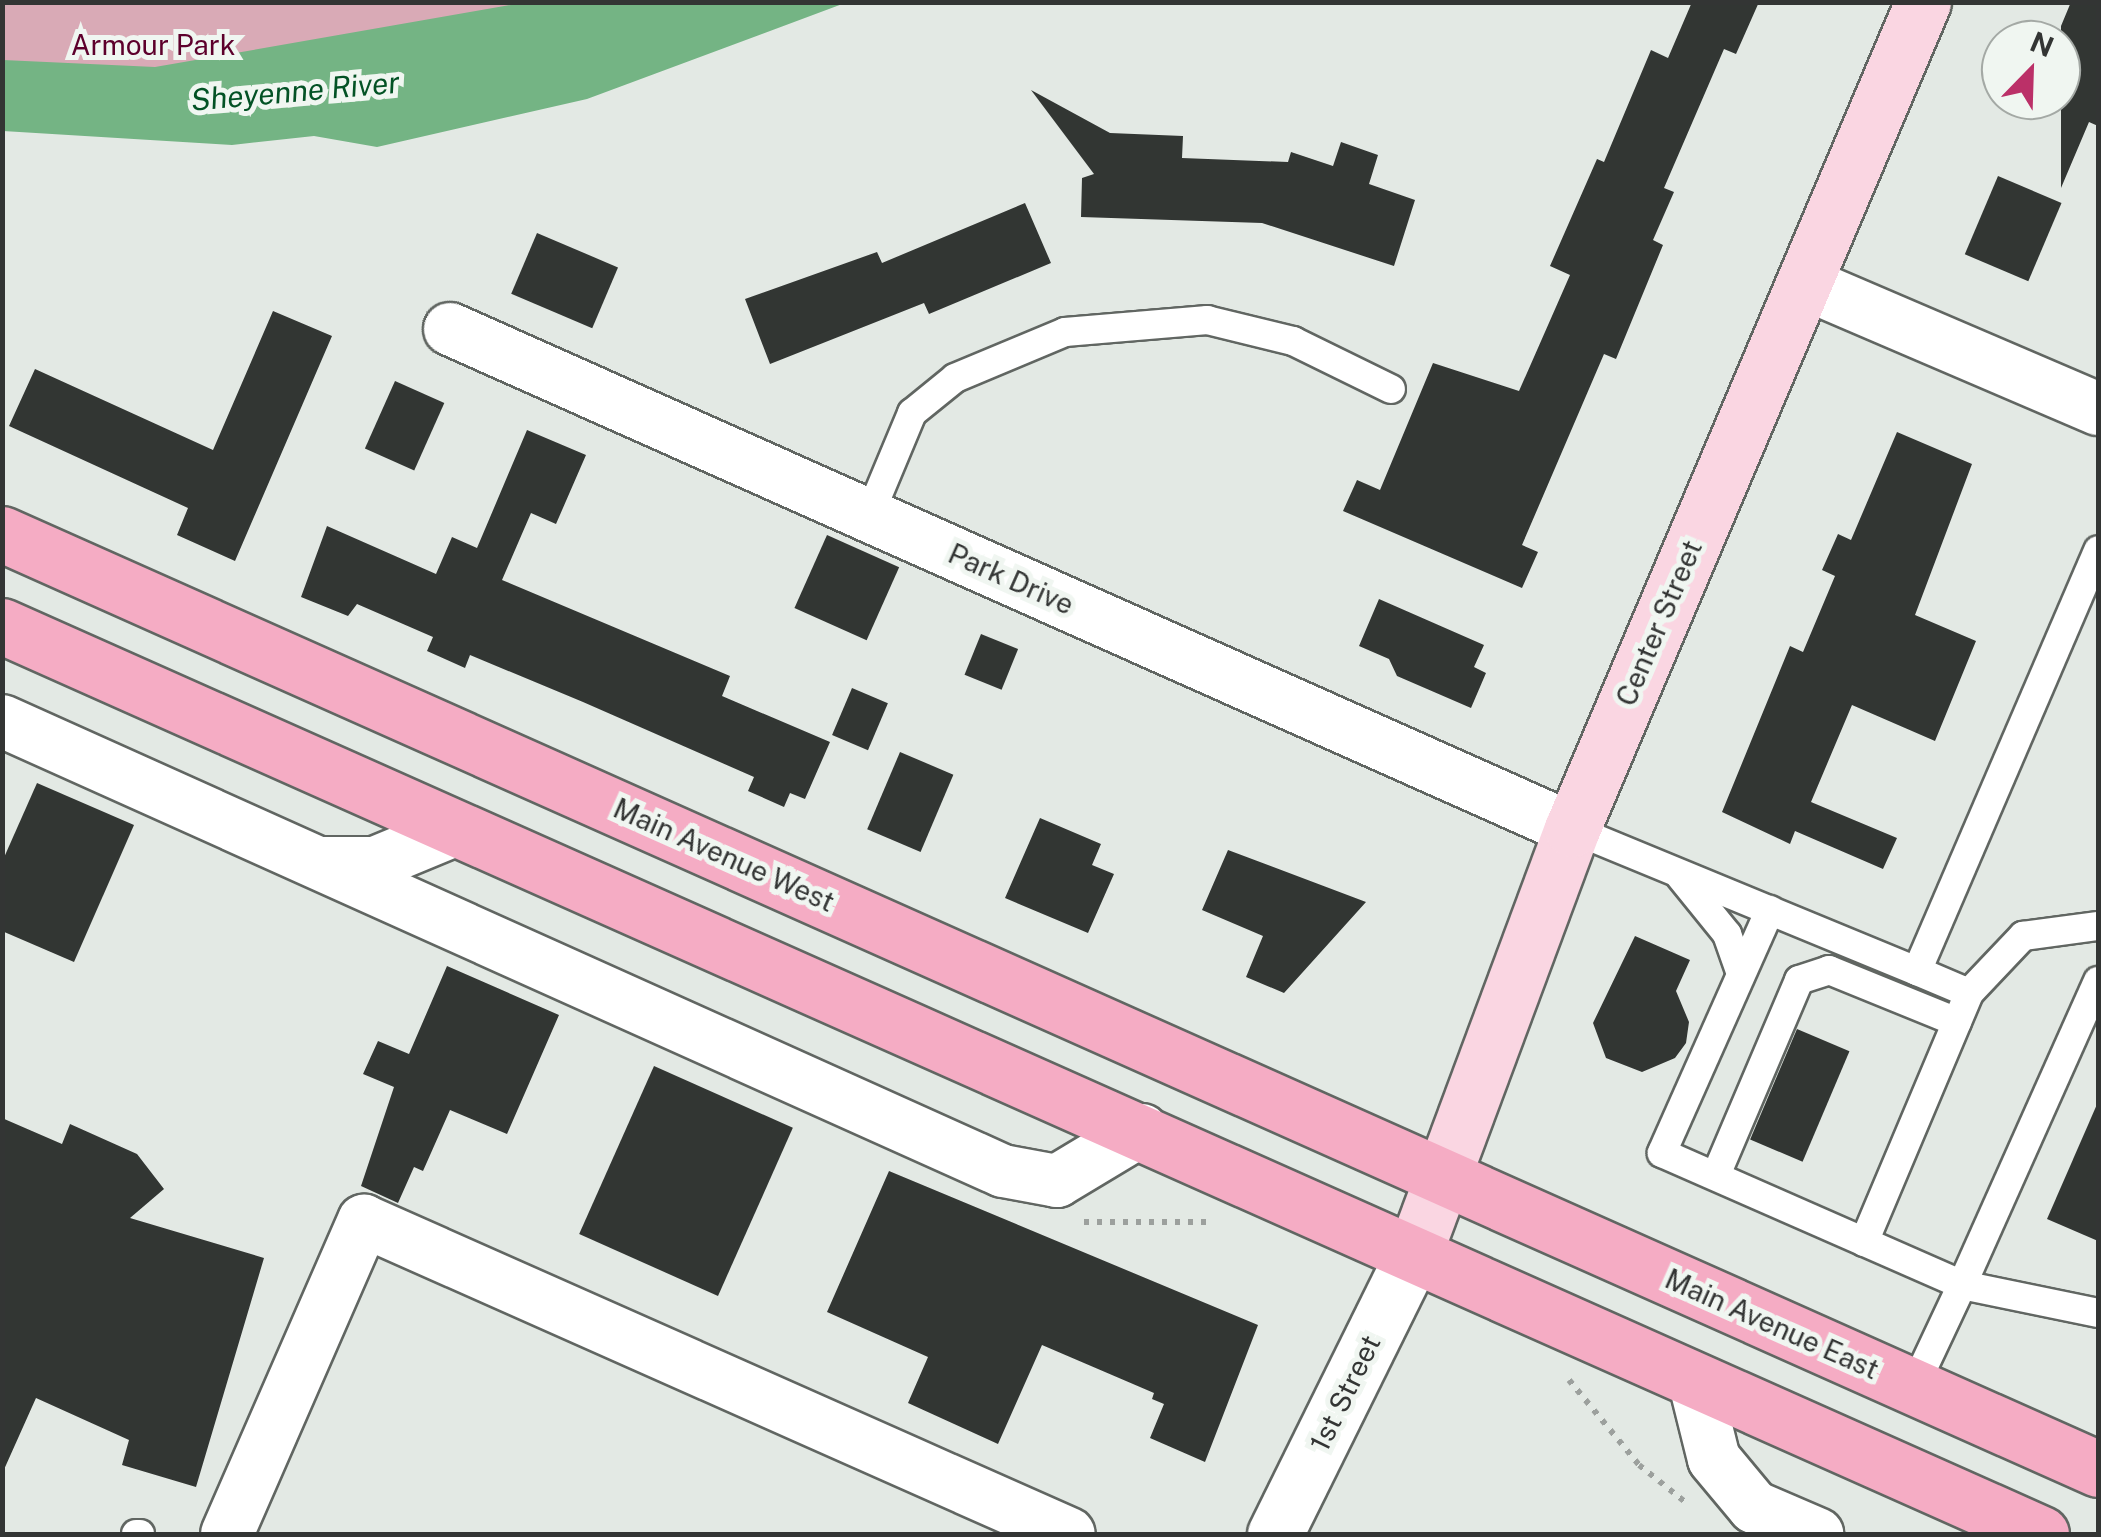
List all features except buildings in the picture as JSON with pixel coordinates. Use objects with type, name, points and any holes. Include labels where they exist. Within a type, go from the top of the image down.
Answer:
[{"type":"main road","name":"Center Street","points":[[1415,1251],[1572,829],[1923,2]]},
{"type":"main road","name":"Main Avenue West","points":[[2,534],[1445,1178]]},
{"type":"main road","points":[[2,626],[1415,1251],[2041,1534]]},
{"type":"main road","name":"Main Avenue East","points":[[1445,1178],[2098,1469]]},
{"type":"street","points":[[1804,282],[2098,409]]},
{"type":"street","name":"Park Drive","points":[[450,329],[1572,829]]},
{"type":"street","points":[[2,721],[1003,1172],[1056,1181],[1142,1130]]},
{"type":"street","points":[[319,863],[375,863],[457,829]]},
{"type":"street","points":[[227,1534],[364,1221],[1068,1534]]},
{"type":"street","name":"1st Street","points":[[1275,1534],[1415,1251]]},
{"type":"street","points":[[1694,1380],[1714,1460],[1754,1507],[1817,1534]]},
{"type":"lane","points":[[870,516],[912,413],[955,378],[1065,332],[1152,320],[1238,326],[1294,341],[1391,389]]},
{"type":"lane","points":[[1917,971],[2098,550]]},
{"type":"lane","points":[[1572,829],[1969,993]]},
{"type":"lane","points":[[1679,875],[1727,934],[1739,979]]},
{"type":"lane","points":[[1770,910],[1662,1152],[1962,1286],[2098,1313]]},
{"type":"lane","points":[[1864,1242],[1969,993],[2023,936],[2098,926]]},
{"type":"lane","points":[[1716,1175],[1799,980],[1828,970],[1957,1022]]},
{"type":"lane","points":[[1676,1121],[1675,1086],[1692,1045],[1739,979]]},
{"type":"lane","points":[[1914,1386],[2098,981]]},
{"type":"path","points":[[1555,1363],[1639,1465],[1692,1506]]},
{"type":"green space","name":"Armour Park","points":[[2,3],[572,3],[387,73],[3,79]]},
{"type":"water","name":"Sheyenne River","points":[[522,3],[845,3],[587,99],[377,147],[314,136],[232,145],[3,131],[3,60],[155,67]]}]
